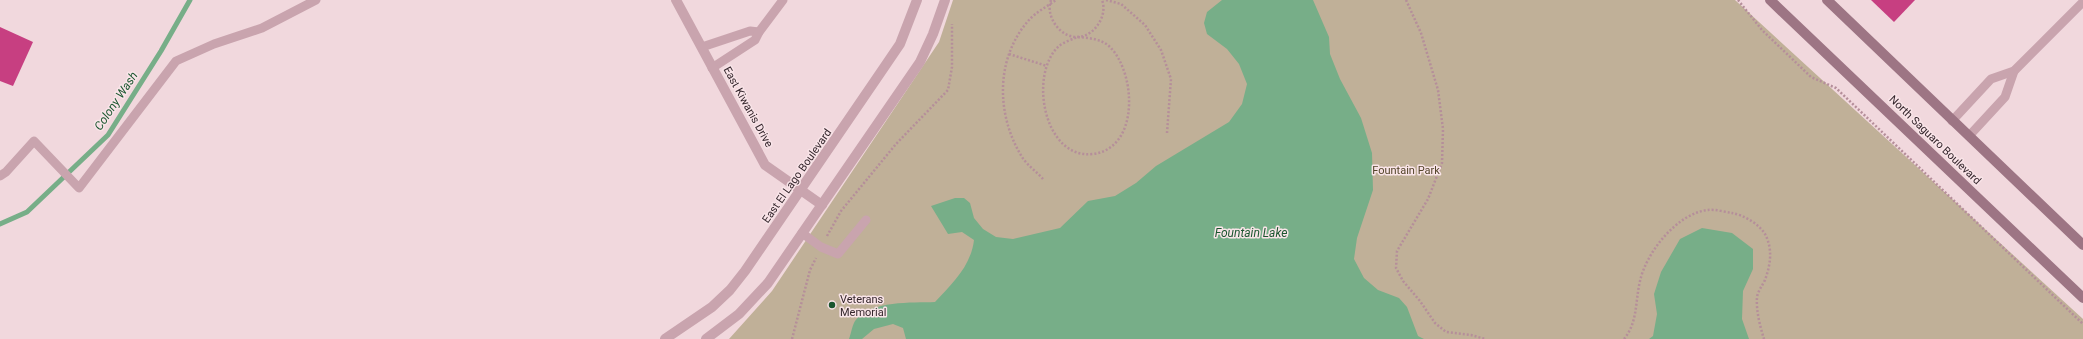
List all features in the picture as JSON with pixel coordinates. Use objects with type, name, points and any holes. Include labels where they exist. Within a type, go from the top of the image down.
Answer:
[{"type":"main road","name":"North Saguaro Boulevard","points":[[1770,0],[2083,298]]},
{"type":"main road","points":[[1827,0],[2083,245]]},
{"type":"street","name":"East Kiwanis Drive","points":[[676,0],[766,165],[822,205]]},
{"type":"street","name":"East El Lago Boulevard","points":[[665,339],[712,307],[730,290],[801,190],[900,44],[917,0]]},
{"type":"street","points":[[706,339],[739,314],[768,282],[920,62],[945,0]]},
{"type":"lane","points":[[0,176],[6,172],[34,141],[79,188],[176,61],[214,44],[262,28],[316,0]]},
{"type":"lane","points":[[712,68],[755,40],[759,32],[783,0]]},
{"type":"lane","points":[[1969,136],[2005,97],[2014,71],[2082,1]]},
{"type":"lane","points":[[702,47],[750,32],[759,32]]},
{"type":"lane","points":[[1952,120],[1991,79],[2014,71]]},
{"type":"lane","points":[[802,233],[822,247],[838,254],[866,220]]},
{"type":"path","points":[[1051,0],[1050,5],[1052,21],[1058,28],[1064,33],[1078,37],[1098,40],[1109,46],[1117,57],[1127,84],[1129,114],[1118,140],[1108,149],[1094,154],[1079,153],[1066,146],[1056,136],[1049,124],[1044,102],[1042,82],[1050,58],[1060,46],[1078,37],[1089,33],[1101,20],[1103,12],[1102,0]]},
{"type":"path","points":[[1044,179],[1023,158],[1010,133],[1003,104],[1004,75],[1012,44],[1030,19],[1056,0]]},
{"type":"path","points":[[1106,0],[1121,4],[1145,25],[1161,50],[1171,79],[1167,133]]},
{"type":"path","points":[[1406,0],[1421,33],[1438,90],[1444,129],[1442,163],[1428,198],[1397,251],[1396,268],[1403,281],[1420,301],[1435,323],[1446,332],[1471,335],[1485,339]]},
{"type":"path","points":[[1738,0],[1762,30],[1811,77],[1836,88],[2083,324]]},
{"type":"path","points":[[792,339],[810,270],[840,211],[896,144],[948,90],[952,67],[953,21]]},
{"type":"path","points":[[1009,54],[1047,66]]},
{"type":"path","points":[[1624,339],[1634,324],[1640,280],[1655,248],[1669,231],[1687,218],[1708,210],[1735,213],[1756,223],[1766,236],[1771,255],[1765,279],[1757,296],[1758,312],[1764,339]]},
{"type":"green space","name":"Fountain Park","points":[[953,0],[1735,0],[2083,319],[2083,339],[729,339],[772,291],[939,42]]},
{"type":"water","name":"Fountain Lake","points":[[1222,0],[1313,0],[1329,37],[1330,54],[1340,79],[1361,118],[1372,153],[1373,190],[1357,238],[1354,259],[1364,278],[1378,290],[1399,298],[1407,307],[1418,336],[1424,339],[906,339],[903,328],[893,324],[874,329],[862,339],[849,339],[855,321],[862,314],[871,309],[892,304],[935,302],[960,274],[965,266],[974,240],[962,232],[948,234],[931,206],[955,198],[964,198],[970,203],[974,218],[983,229],[996,237],[1013,239],[1060,228],[1088,201],[1115,196],[1136,183],[1156,166],[1229,122],[1242,104],[1247,84],[1239,64],[1227,49],[1207,34],[1204,23],[1207,12]]},
{"type":"water","points":[[1702,228],[1732,233],[1753,249],[1753,269],[1743,291],[1742,319],[1749,339],[1649,339],[1653,336],[1657,314],[1654,294],[1661,272],[1680,239]]},
{"type":"building","points":[[1871,0],[1915,0],[1894,22]]},
{"type":"building","points":[[0,27],[33,42],[13,86],[0,81]]},
{"type":"waterway","name":"Colony Wash","points":[[0,224],[27,212],[108,135],[161,51],[190,0]]},
{"type":"place","name":"Veterans Memorial","points":[[832,305]]}]
